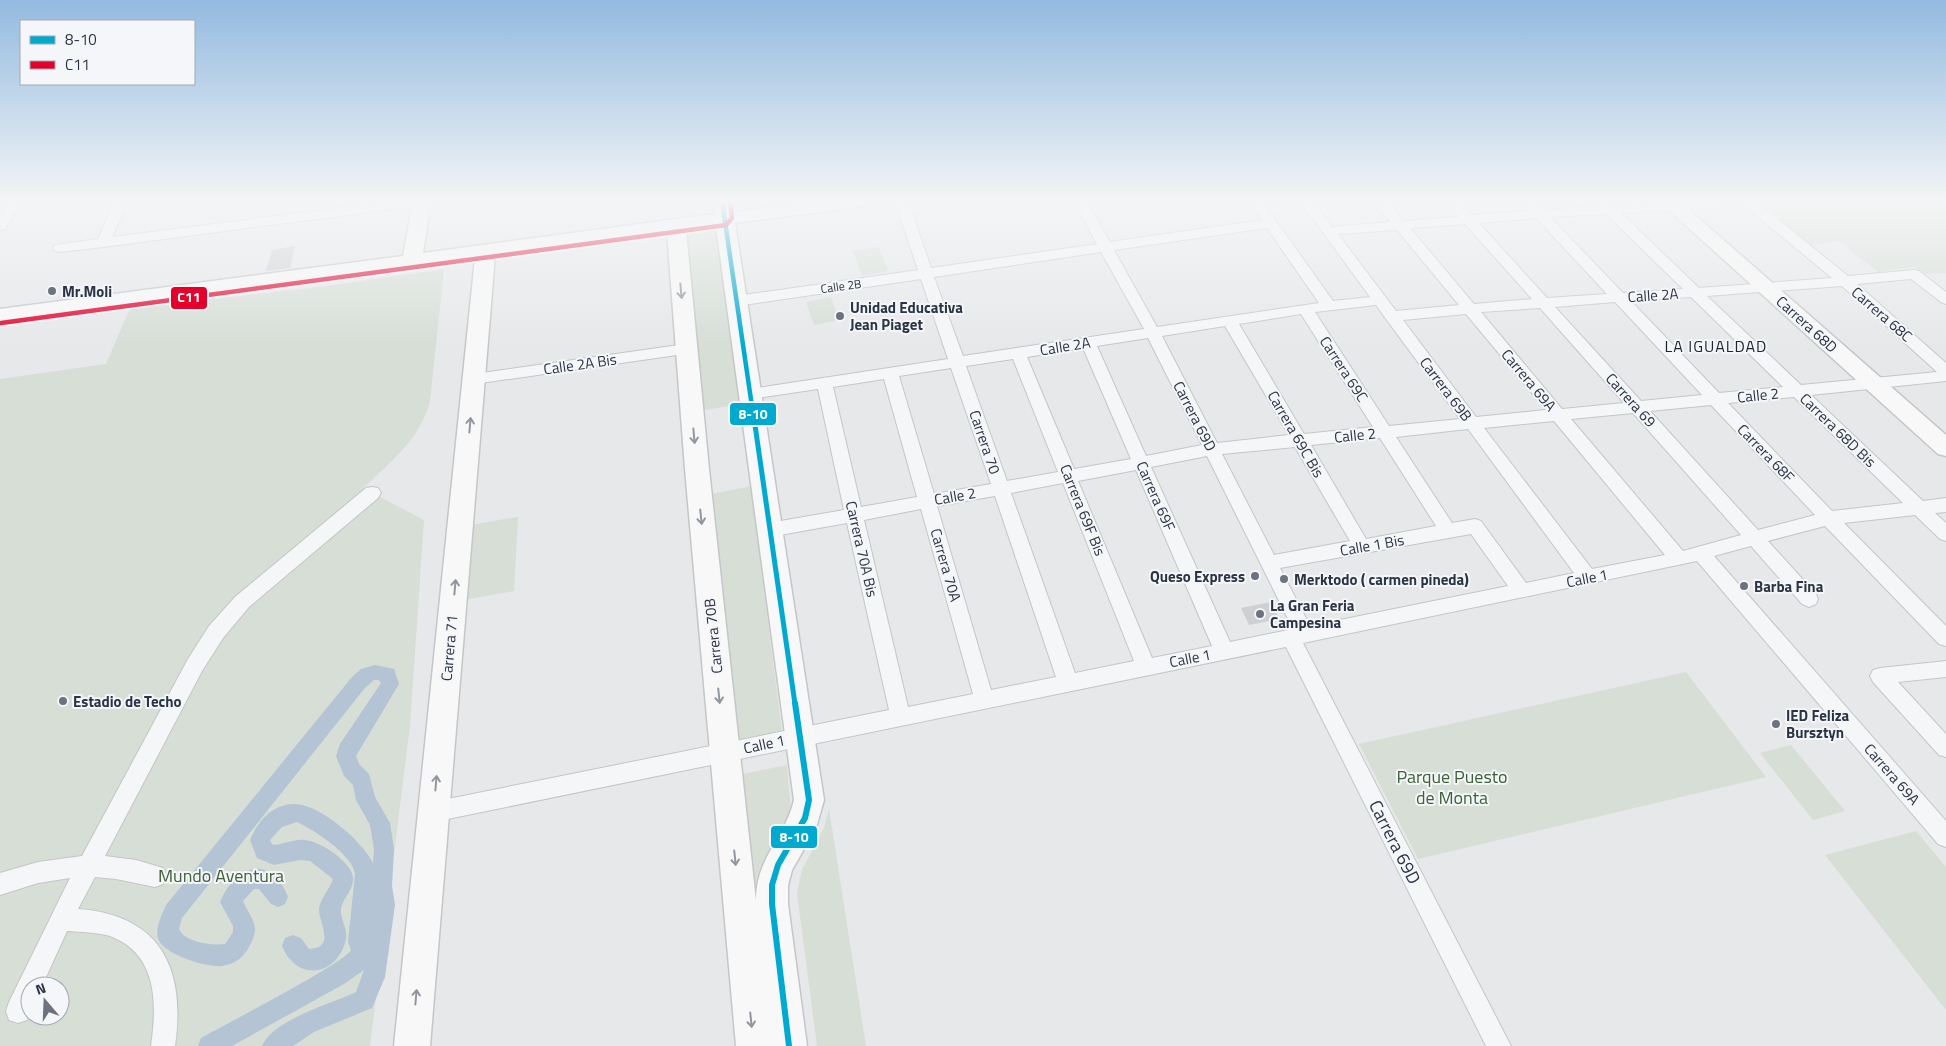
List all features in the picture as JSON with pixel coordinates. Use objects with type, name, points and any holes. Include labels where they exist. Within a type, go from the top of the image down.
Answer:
[{"type":"street","points":[[412,261],[414,250]]},
{"type":"street","points":[[0,316],[495,250]]},
{"type":"street","name":"Carrera 70B","points":[[678,250],[754,1046]]},
{"type":"street","points":[[730,250],[809,800],[805,818],[778,865],[772,885],[772,904],[789,1046]]},
{"type":"street","name":"Carrera 70","points":[[918,250],[1068,682]]},
{"type":"street","name":"Calle 2B","points":[[737,301],[1093,250]]},
{"type":"street","name":"Carrera 69D","points":[[1107,250],[1153,332],[1212,449],[1268,563],[1298,636],[1500,1046]]},
{"type":"street","points":[[1290,250],[1329,306]]},
{"type":"street","name":"Carrera 69B","points":[[1342,250],[1588,578]]},
{"type":"street","name":"Carrera 69A","points":[[1421,250],[1679,559]]},
{"type":"street","name":"Carrera 69","points":[[1497,250],[1809,599]]},
{"type":"street","name":"Carrera 68F","points":[[1574,250],[1828,518],[1946,638]]},
{"type":"street","name":"Carrera 68D Bis","points":[[1651,250],[1946,534]]},
{"type":"street","name":"Carrera 68D","points":[[1723,250],[1946,448]]},
{"type":"street","name":"Carrera 68C","points":[[1807,250],[1946,371]]},
{"type":"street","name":"Carrera 71","points":[[412,1046],[486,251]]},
{"type":"street","name":"Calle 2A","points":[[1391,316],[1469,308],[1845,281],[1914,274],[1946,299]]},
{"type":"street","name":"Calle 2A","points":[[750,394],[1305,309],[1379,300]]},
{"type":"street","name":"Carrera 69C","points":[[1305,309],[1448,531]]},
{"type":"street","name":"Carrera 69C Bis","points":[[1230,321],[1362,546]]},
{"type":"street","name":"Carrera 69F","points":[[1088,342],[1224,651]]},
{"type":"street","name":"Calle 2A Bis","points":[[474,379],[686,349]]},
{"type":"street","name":"Carrera 69F Bis","points":[[1018,353],[1146,667]]},
{"type":"street","name":"Carrera 70A","points":[[890,372],[984,700]]},
{"type":"street","name":"Calle 2","points":[[769,530],[1142,464],[1212,449],[1946,376]]},
{"type":"street","name":"Carrera 70A Bis","points":[[824,382],[900,716]]},
{"type":"street","points":[[35,976],[89,865],[195,665],[216,632],[242,602],[372,493]]},
{"type":"street","name":"Calle 1","points":[[433,812],[1679,559],[1828,518],[1946,506]]},
{"type":"street","name":"Calle 1 Bis","points":[[1268,563],[1475,526],[1522,591]]},
{"type":"street","name":"Carrera 69A","points":[[1701,553],[1946,837]]},
{"type":"street","points":[[1946,669],[1880,676],[1946,748]]},
{"type":"street","points":[[0,884],[31,874],[89,865],[122,867],[155,876]]},
{"type":"street","points":[[61,919],[95,922],[118,928],[137,939],[152,954],[162,974],[167,998],[167,1025],[163,1046]]},
{"type":"street","points":[[18,1011],[20,1007]]},
{"type":"green space","points":[[686,250],[721,250],[743,404],[704,410]]},
{"type":"green space","points":[[880,250],[888,271],[862,276],[853,251]]},
{"type":"green space","points":[[1850,250],[1946,250],[1946,273],[1924,274],[1915,267],[1878,272]]},
{"type":"green space","name":"Mundo Aventura","points":[[444,269],[430,401],[425,415],[412,438],[403,449],[363,488],[424,520],[410,726],[370,1046],[0,1046],[0,379],[106,364],[130,308],[312,288]]},
{"type":"green space","points":[[831,297],[839,320],[814,325],[806,302]]},
{"type":"green space","points":[[751,486],[782,733],[739,745],[712,494]]},
{"type":"green space","points":[[518,517],[514,591],[464,600],[470,525]]},
{"type":"green space","name":"Parque Puesto de Monta","points":[[1686,672],[1766,777],[1418,859],[1359,744]]},
{"type":"green space","points":[[1791,745],[1845,811],[1813,820],[1760,753]]},
{"type":"green space","points":[[787,765],[791,811],[759,890],[752,918],[738,775]]},
{"type":"green space","points":[[829,809],[866,1046],[817,1046],[797,893],[802,870],[824,828]]},
{"type":"green space","points":[[1916,831],[1946,867],[1946,1010],[1825,855]]},
{"type":"building","points":[[272,250],[294,250],[290,268],[266,271]]},
{"type":"building","name":"La Gran Feria Campesina","points":[[1271,602],[1279,619],[1249,625],[1241,608]]},
{"type":"waterway","points":[[273,1046],[307,1023],[364,1000],[374,977],[384,905],[382,886],[384,849],[380,823],[366,800],[362,780],[351,770],[346,756],[347,750],[390,684],[388,674],[372,673],[358,683],[173,912],[168,929],[168,937],[189,949],[207,955],[216,956],[230,953],[236,948],[244,932],[243,923],[231,902],[235,893],[247,882],[253,879],[260,879],[267,882],[278,897]]},
{"type":"waterway","points":[[209,1046],[336,976],[357,962],[362,950],[359,942],[365,892],[365,869],[346,843],[326,828],[298,813],[285,815],[270,824],[260,840],[264,851],[274,855],[300,850],[312,851],[343,874],[343,882],[330,908],[336,937],[331,951],[320,958],[310,960],[301,956],[293,946]]},
{"type":"transit line","name":"C11","points":[[1,323],[542,250]]},
{"type":"transit line","name":"8-10","points":[[729,250],[809,800],[805,818],[778,865],[772,885],[772,904],[789,1046]]},
{"type":"place","name":"Mr.Moli","points":[[52,291]]},
{"type":"place","name":"Unidad Educativa Jean Piaget","points":[[840,316]]},
{"type":"place","name":"Queso Express","points":[[1255,576]]},
{"type":"place","name":"Merktodo ( carmen pineda)","points":[[1284,579]]},
{"type":"place","name":"Barba Fina","points":[[1744,586]]},
{"type":"place","name":"La Gran Feria Campesina","points":[[1260,614]]},
{"type":"place","name":"Estadio de Techo","points":[[63,701]]},
{"type":"place","name":"IED Feliza Bursztyn","points":[[1776,724]]},
{"type":"district","name":"LA IGUALDAD","points":[[1716,346]]}]
